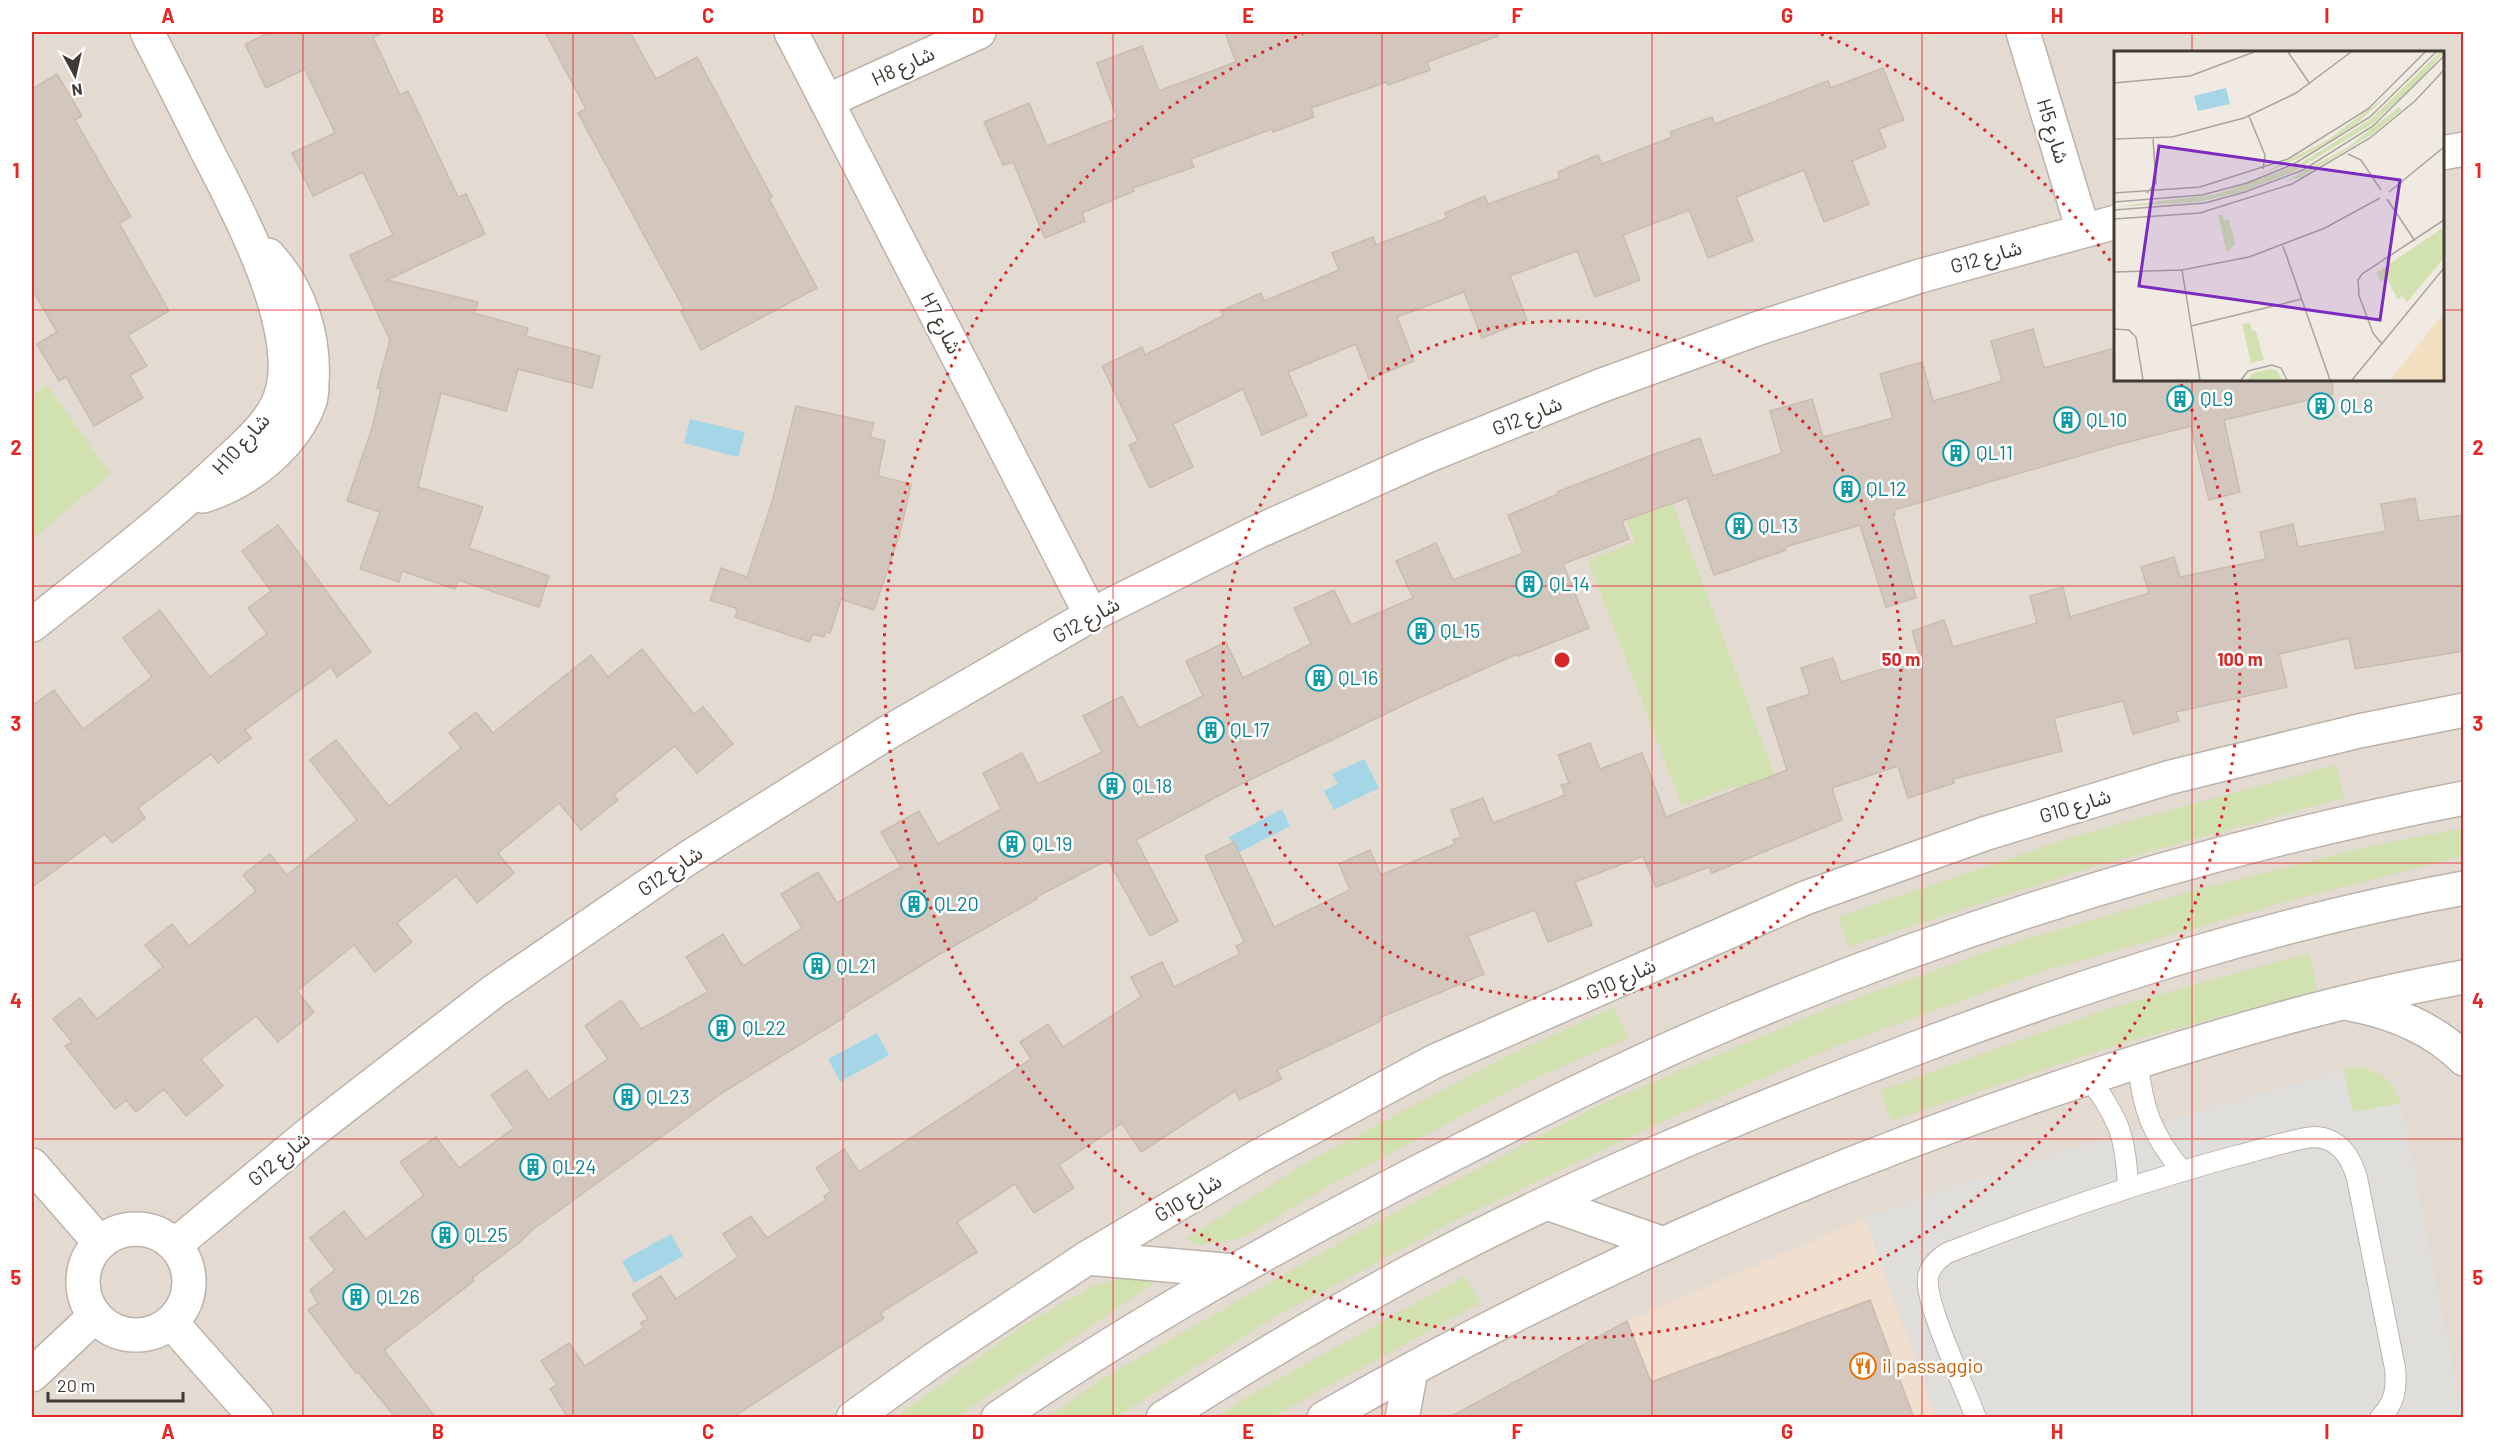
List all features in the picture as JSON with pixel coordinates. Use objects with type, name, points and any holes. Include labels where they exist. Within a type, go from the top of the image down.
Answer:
[{"type":"street","name":"H10 شارع","points":[[32,625],[184,503],[247,444],[268,419],[282,393],[285,369],[278,315],[252,238],[147,32]]},
{"type":"street","name":"H7 شارع","points":[[791,32],[1091,615]]},
{"type":"street","name":"H8 شارع","points":[[827,101],[979,32]]},
{"type":"street","name":"H5 شارع","points":[[2023,32],[2083,230]]},
{"type":"street","points":[[2444,153],[2463,149]]},
{"type":"street","name":"G12 شارع","points":[[176,1245],[309,1134],[514,977],[688,858],[887,733],[1091,615],[1268,527],[1427,456],[1600,386],[1759,328],[1920,276],[2114,222]]},
{"type":"street","name":"G10 شارع","points":[[853,1418],[935,1359],[1087,1258],[1259,1156],[1435,1061],[1805,898],[1987,833],[2171,777],[2359,731],[2463,710]]},
{"type":"street","points":[[2421,806],[2463,772]]},
{"type":"street","points":[[998,1418],[1118,1341],[1235,1271],[1344,1210],[1551,1104],[1648,1058],[1797,995],[1948,939],[2092,892],[2255,846],[2463,798]]},
{"type":"street","points":[[1163,1418],[1287,1340],[1416,1268],[1547,1203],[1682,1141],[1842,1076],[2009,1014],[2213,948],[2327,917],[2463,888]]},
{"type":"street","points":[[1324,1418],[1577,1284],[1856,1161],[2023,1099],[2182,1047],[2343,1003],[2463,977]]},
{"type":"street","points":[[2343,1003],[2382,1010],[2421,1027],[2450,1046],[2463,1059]]},
{"type":"street","points":[[32,1165],[100,1243]]},
{"type":"street","points":[[1547,1203],[1664,1244]]},
{"type":"street","points":[[130,1228],[146,1229],[162,1234],[176,1245],[185,1259],[190,1275],[189,1293],[182,1309],[171,1322],[156,1331],[135,1335],[108,1327],[95,1316],[82,1286],[87,1262],[100,1243],[114,1233],[130,1228]]},
{"type":"street","points":[[1087,1258],[1235,1271]]},
{"type":"street","points":[[32,1375],[95,1316]]},
{"type":"street","points":[[171,1322],[256,1418]]},
{"type":"street","points":[[1402,1418],[1411,1371]]},
{"type":"lane","points":[[2138,1062],[2140,1089],[2146,1115],[2156,1136],[2182,1171]]},
{"type":"lane","points":[[2089,1078],[2118,1123],[2127,1158],[2128,1188]]},
{"type":"lane","points":[[1976,1418],[1930,1299],[1928,1276],[1932,1266],[1947,1253],[2037,1218],[2128,1188],[2182,1171],[2314,1137],[2330,1140],[2343,1149],[2353,1162],[2357,1178],[2396,1368],[2397,1383],[2394,1397],[2388,1410],[2380,1418]]},
{"type":"shaded area","points":[[32,32],[2463,32],[2463,1417],[32,1417]]},
{"type":"shaded area","points":[[2343,1069],[2353,1112],[2401,1103],[2463,1417],[1936,1417],[1865,1218],[1953,1186],[2077,1147]]},
{"type":"shaded area","points":[[1865,1218],[1936,1417],[1461,1418],[1462,1410],[1627,1321]]},
{"type":"green space","points":[[47,385],[110,474],[32,539],[32,396]]},
{"type":"green space","points":[[1656,459],[1798,837],[1759,852],[1734,786],[1682,806],[1588,560],[1635,542],[1609,476]]},
{"type":"green space","points":[[2336,765],[2344,798],[2082,870],[1849,947],[1838,917],[2072,837]]},
{"type":"green space","points":[[2463,828],[2463,856],[2281,903],[2037,973],[1834,1047],[1653,1126],[1460,1218],[1278,1315],[1116,1417],[1048,1417],[1100,1380],[1362,1230],[1599,1105],[1827,1009],[2006,945],[2185,893],[2365,847]]},
{"type":"green space","points":[[2309,953],[2317,990],[2120,1044],[1891,1121],[1880,1091],[2107,1009]]},
{"type":"green space","points":[[1614,1007],[1628,1038],[1520,1085],[1327,1187],[1242,1238],[1199,1245],[1185,1239],[1311,1160],[1503,1058]]},
{"type":"green space","points":[[2358,1067],[2386,1078],[2401,1103],[2353,1113],[2343,1069]]},
{"type":"green space","points":[[1128,1276],[1157,1281],[957,1417],[894,1418],[1027,1323],[1095,1285]]},
{"type":"green space","points":[[1465,1276],[1480,1303],[1272,1417],[1217,1417],[1252,1394]]},
{"type":"water","points":[[690,419],[745,432],[738,457],[684,443]]},
{"type":"water","points":[[1364,759],[1379,788],[1334,810],[1324,791],[1338,784],[1332,774]]},
{"type":"water","points":[[1282,809],[1290,826],[1238,853],[1229,837]]},
{"type":"water","points":[[877,1033],[889,1055],[840,1082],[828,1059]]},
{"type":"water","points":[[671,1234],[683,1256],[634,1283],[622,1261]]},
{"type":"building","points":[[271,32],[385,32],[373,37],[400,95],[408,91],[458,197],[466,194],[485,234],[387,280],[478,302],[474,313],[528,328],[526,336],[600,356],[592,388],[518,369],[506,411],[441,393],[418,487],[483,507],[469,548],[549,576],[539,607],[458,580],[455,589],[402,571],[399,582],[360,569],[380,512],[347,501],[372,428],[381,389],[377,388],[390,340],[350,255],[393,235],[363,172],[313,196],[292,153],[335,133],[305,69],[266,88],[245,44]]},
{"type":"building","points":[[545,32],[630,32],[656,79],[697,57],[772,197],[769,199],[817,288],[701,350],[681,311],[684,309],[578,113],[586,109]]},
{"type":"building","points":[[1225,32],[1497,32],[1498,36],[1427,62],[1430,70],[1311,108],[1314,117],[1273,132],[1272,129],[1191,159],[1194,167],[1133,188],[1134,191],[1082,213],[1085,221],[1045,238],[1013,162],[1003,165],[984,122],[1029,103],[1047,146],[1117,118],[1097,63],[1142,46],[1159,91],[1236,62]]},
{"type":"building","points":[[1883,68],[1904,120],[1879,129],[1886,147],[1852,161],[1869,204],[1824,222],[1804,170],[1736,197],[1753,240],[1708,258],[1689,210],[1623,235],[1640,280],[1595,297],[1577,251],[1510,276],[1527,320],[1482,338],[1464,292],[1397,317],[1414,361],[1369,379],[1356,344],[1288,372],[1307,415],[1262,435],[1243,389],[1173,424],[1193,467],[1150,488],[1129,445],[1138,441],[1102,366],[1142,347],[1145,355],[1223,316],[1221,311],[1261,293],[1264,301],[1339,270],[1332,253],[1373,237],[1376,245],[1447,218],[1445,213],[1485,196],[1488,204],[1560,178],[1558,172],[1598,155],[1602,164],[1672,137],[1670,132],[1712,117],[1715,124],[1828,81],[1831,88]]},
{"type":"building","points":[[57,74],[82,116],[75,120],[131,217],[119,223],[169,311],[128,335],[147,366],[130,375],[143,398],[94,426],[66,377],[59,381],[37,344],[57,332],[32,289],[32,89]]},
{"type":"building","points":[[2033,329],[2044,368],[2114,348],[2114,381],[2332,381],[2333,394],[2224,420],[2240,492],[2209,500],[2191,426],[2113,446],[1894,510],[1895,515],[1893,515],[1916,598],[1886,607],[1860,525],[1785,547],[1786,550],[1714,575],[1687,498],[1622,521],[1629,539],[1563,564],[1589,628],[1518,656],[1517,654],[1412,701],[1233,788],[1136,840],[1178,921],[1150,936],[1108,860],[1036,897],[1037,899],[938,955],[843,1014],[845,1017],[725,1091],[532,1230],[520,1242],[472,1278],[474,1281],[384,1350],[436,1418],[396,1418],[358,1372],[356,1373],[308,1310],[318,1303],[310,1290],[335,1270],[310,1238],[344,1211],[366,1239],[424,1195],[400,1162],[436,1137],[459,1168],[514,1128],[491,1095],[527,1070],[548,1100],[608,1059],[585,1026],[621,1000],[641,1029],[708,992],[686,957],[723,934],[743,966],[802,928],[781,894],[818,872],[837,903],[901,867],[881,832],[919,811],[938,844],[1001,809],[983,773],[1022,753],[1038,784],[1102,752],[1083,716],[1122,696],[1139,728],[1203,696],[1186,661],[1226,642],[1243,678],[1311,644],[1294,608],[1334,590],[1351,625],[1413,598],[1396,561],[1436,543],[1453,580],[1523,553],[1508,515],[1558,494],[1557,492],[1655,454],[1700,438],[1713,476],[1782,453],[1770,411],[1812,399],[1823,437],[1893,418],[1880,374],[1922,362],[1933,401],[2002,381],[1991,341]]},
{"type":"building","points":[[796,406],[874,423],[870,437],[885,441],[878,476],[911,484],[900,533],[874,610],[841,599],[830,633],[826,632],[824,637],[813,634],[810,642],[735,617],[738,609],[710,600],[721,568],[747,577],[772,502]]},
{"type":"building","points":[[2415,498],[2419,521],[2463,515],[2463,651],[2355,669],[2349,638],[2279,654],[2287,687],[2176,712],[2179,721],[2133,734],[2123,701],[2054,718],[2062,751],[1953,779],[1954,783],[1908,798],[1898,766],[1832,788],[1842,820],[1712,873],[1709,867],[1656,887],[1643,856],[1575,882],[1592,925],[1548,942],[1535,910],[1468,936],[1484,974],[1379,1018],[1381,1021],[1277,1070],[1282,1079],[1239,1100],[1235,1091],[1141,1152],[1122,1123],[1059,1165],[1074,1188],[1034,1213],[1015,1184],[957,1222],[977,1252],[880,1313],[884,1318],[732,1418],[568,1418],[550,1389],[557,1385],[541,1361],[569,1343],[585,1366],[644,1328],[640,1323],[648,1319],[632,1294],[661,1276],[676,1299],[738,1257],[723,1234],[751,1216],[767,1238],[826,1200],[824,1196],[831,1191],[816,1168],[844,1149],[859,1172],[1031,1059],[1020,1042],[1048,1024],[1063,1047],[1141,997],[1131,977],[1162,962],[1174,987],[1240,954],[1236,946],[1244,942],[1205,856],[1234,842],[1274,927],[1350,890],[1339,864],[1370,850],[1381,875],[1455,844],[1453,840],[1461,837],[1451,810],[1483,798],[1493,823],[1565,795],[1561,785],[1569,783],[1558,755],[1590,743],[1600,769],[1642,753],[1666,817],[1787,770],[1767,708],[1810,694],[1801,668],[1833,658],[1841,682],[1920,657],[1912,631],[1944,620],[1953,647],[2037,623],[2030,596],[2063,587],[2070,617],[2149,593],[2141,567],[2174,557],[2180,577],[2266,559],[2260,532],[2293,524],[2298,547],[2386,531],[2381,504]]},
{"type":"building","points":[[278,525],[371,652],[337,677],[331,667],[245,730],[251,738],[218,763],[211,754],[138,808],[145,818],[112,843],[105,834],[32,887],[32,706],[54,690],[83,729],[152,677],[123,638],[160,610],[210,677],[267,634],[248,608],[271,591],[242,551]]},
{"type":"building","points":[[642,649],[694,714],[703,707],[733,744],[697,773],[675,746],[614,795],[618,800],[581,830],[559,803],[498,853],[514,873],[477,903],[456,876],[397,923],[412,942],[375,972],[354,945],[297,991],[314,1012],[278,1042],[256,1016],[201,1059],[223,1086],[186,1116],[164,1089],[136,1112],[126,1100],[115,1109],[65,1046],[72,1042],[53,1019],[80,998],[97,1019],[163,967],[145,945],[172,924],[189,946],[256,891],[243,875],[270,854],[287,875],[357,820],[310,760],[336,740],[389,806],[461,748],[449,733],[476,712],[493,733],[591,655],[608,677]]},
{"type":"building","points":[[1870,1300],[1914,1418],[1448,1418],[1627,1321],[1651,1382]]},
{"type":"place","name":"QL9","points":[[2180,399]]},
{"type":"place","name":"QL8","points":[[2321,406]]},
{"type":"place","name":"QL10","points":[[2067,420]]},
{"type":"place","name":"QL11","points":[[1956,453]]},
{"type":"place","name":"QL12","points":[[1847,489]]},
{"type":"place","name":"QL13","points":[[1739,526]]},
{"type":"place","name":"QL14","points":[[1529,584]]},
{"type":"place","name":"QL15","points":[[1421,631]]},
{"type":"place","name":"QL16","points":[[1319,678]]},
{"type":"place","name":"QL17","points":[[1211,730]]},
{"type":"place","name":"QL18","points":[[1112,786]]},
{"type":"place","name":"QL19","points":[[1012,844]]},
{"type":"place","name":"QL20","points":[[914,904]]},
{"type":"place","name":"QL21","points":[[817,966]]},
{"type":"place","name":"QL22","points":[[722,1028]]},
{"type":"place","name":"QL23","points":[[627,1097]]},
{"type":"place","name":"QL24","points":[[533,1167]]},
{"type":"place","name":"QL25","points":[[445,1235]]},
{"type":"place","name":"QL26","points":[[356,1297]]},
{"type":"place","name":"il passaggio","points":[[1863,1366]]}]
